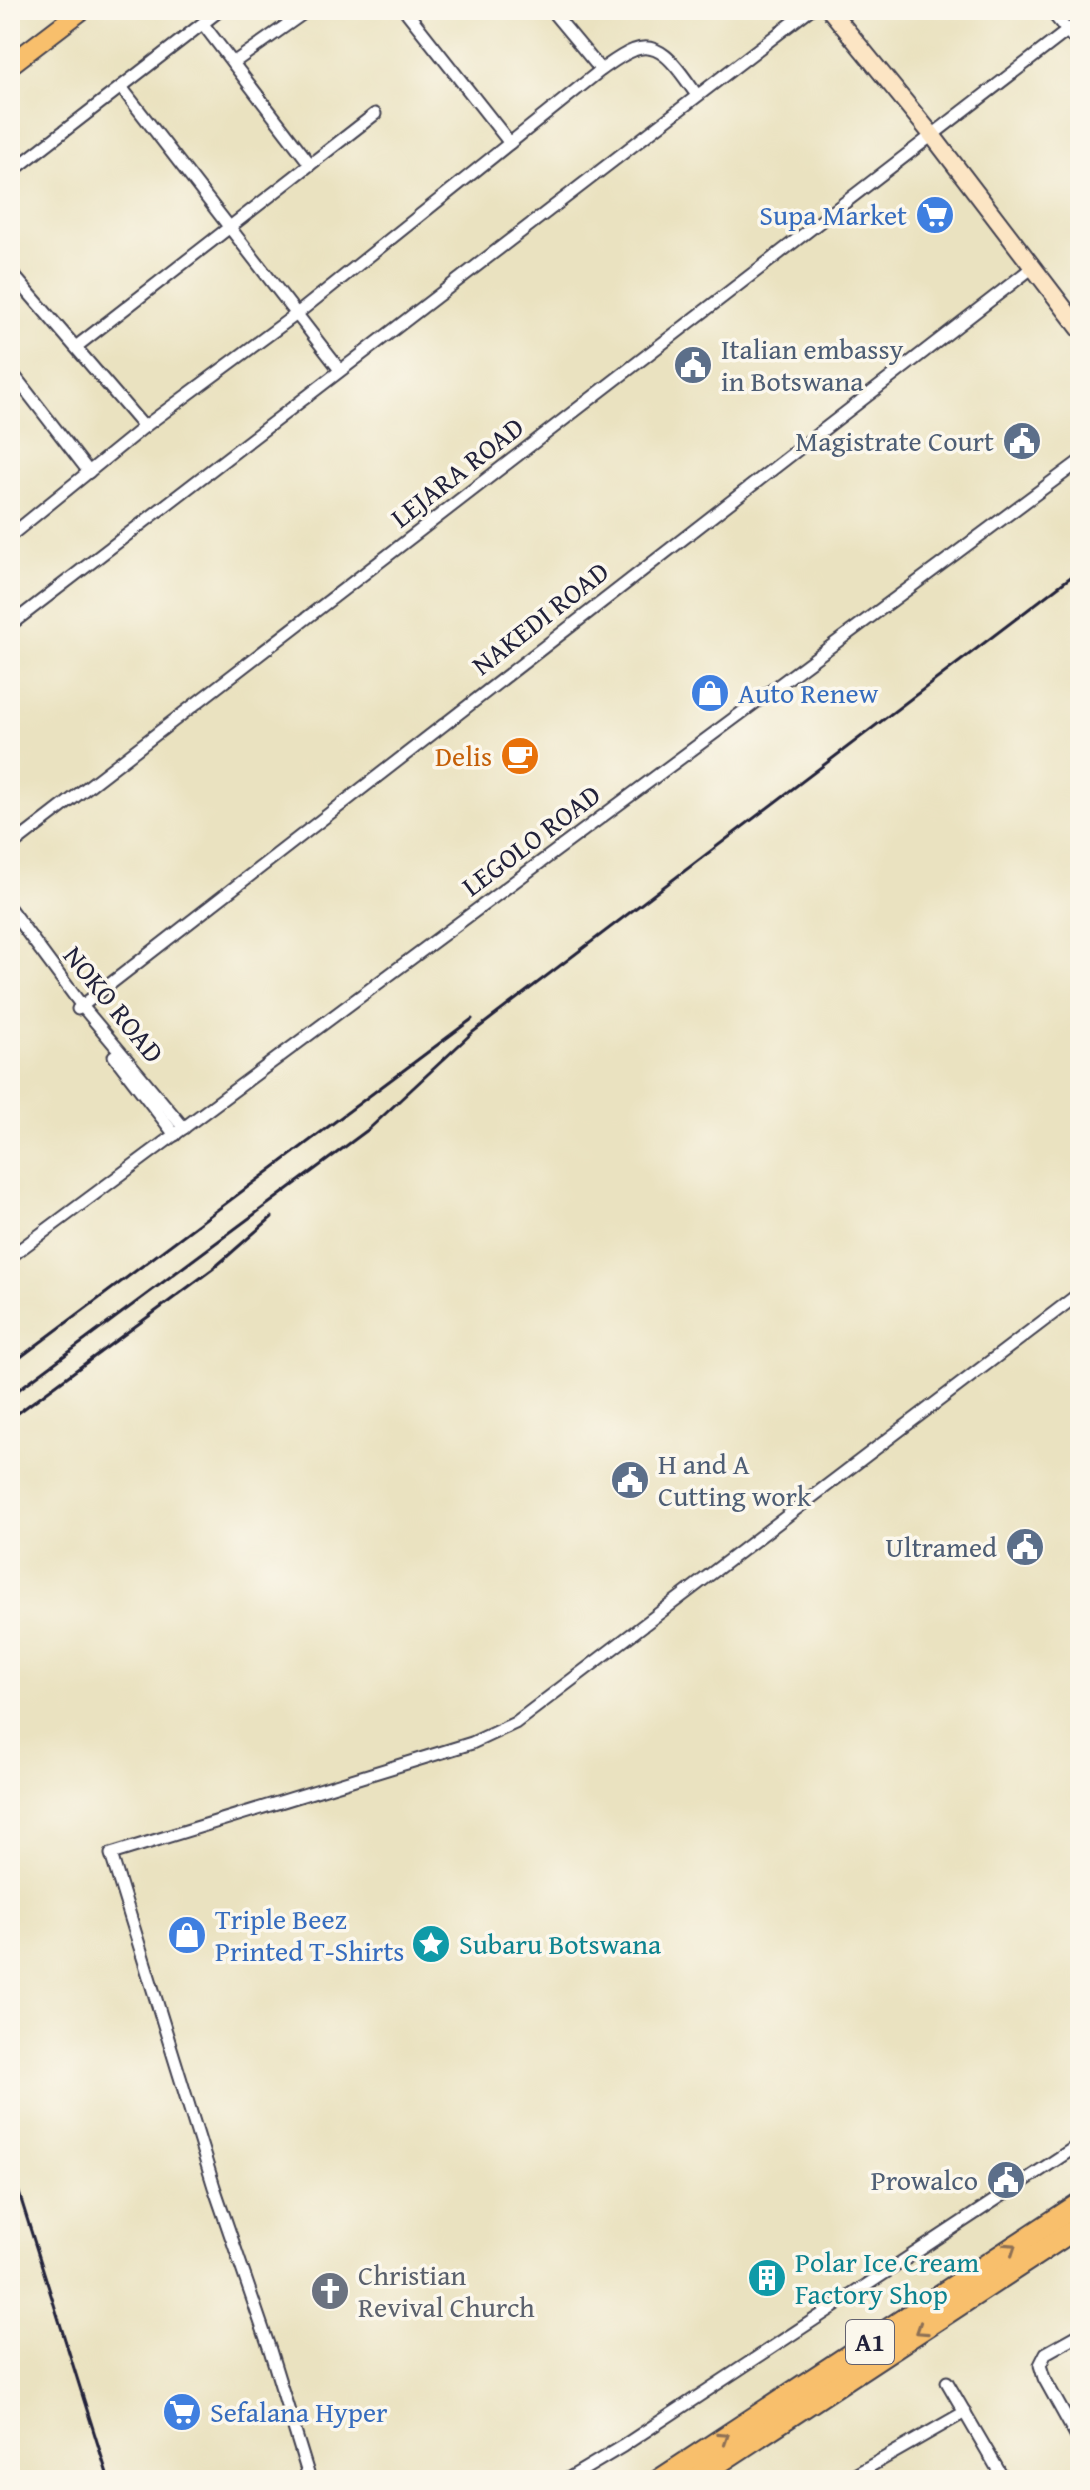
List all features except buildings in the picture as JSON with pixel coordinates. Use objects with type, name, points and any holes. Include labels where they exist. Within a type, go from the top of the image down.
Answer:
[{"type":"highway","name":"A1","points":[[659,2480],[1080,2203]]},
{"type":"highway","name":"A1","points":[[693,2480],[1080,2226]]},
{"type":"main road","points":[[10,50],[62,10]]},
{"type":"main road","points":[[10,65],[82,10]]},
{"type":"main road","points":[[830,10],[932,135],[1080,329]]},
{"type":"street","points":[[10,173],[220,10]]},
{"type":"street","points":[[233,63],[308,10]]},
{"type":"street","points":[[405,10],[510,143]]},
{"type":"street","points":[[551,10],[601,70]]},
{"type":"street","points":[[10,625],[809,10]]},
{"type":"street","points":[[1050,10],[1080,46]]},
{"type":"street","name":"LEJARA ROAD","points":[[10,847],[1080,21]]},
{"type":"street","points":[[203,24],[310,164]]},
{"type":"street","points":[[10,536],[144,427],[298,313],[601,70],[635,49],[651,47],[662,53],[697,95]]},
{"type":"street","points":[[121,87],[340,370]]},
{"type":"street","points":[[77,346],[375,114]]},
{"type":"street","name":"NAKEDI ROAD","points":[[80,1008],[1033,267]]},
{"type":"street","points":[[10,271],[144,427]]},
{"type":"street","points":[[10,370],[89,472]]},
{"type":"street","name":"LEGOLO ROAD","points":[[10,1257],[1080,461]]},
{"type":"street","name":"NOKO ROAD","points":[[10,909],[80,1008],[180,1131]]},
{"type":"street","points":[[10,920],[80,1008]]},
{"type":"street","points":[[310,2480],[214,2187],[111,1854],[472,1743],[515,1723],[1080,1293]]},
{"type":"street","points":[[566,2480],[623,2446],[1080,2144]]},
{"type":"street","points":[[1080,2334],[1046,2353],[1040,2365],[1080,2443]]},
{"type":"street","points":[[947,2382],[1004,2480]]},
{"type":"street","points":[[846,2480],[965,2412]]},
{"type":"street","points":[[866,2469],[872,2480]]},
{"type":"railway","points":[[10,1396],[369,1129],[473,1032],[1080,570]]},
{"type":"railway","points":[[10,1365],[472,1019]]},
{"type":"railway","points":[[10,1419],[214,1268],[272,1217]]},
{"type":"railway","points":[[10,2164],[109,2480]]},
{"type":"place","name":"Supa Market","points":[[935,215]]},
{"type":"place","name":"Italian embassy in Botswana","points":[[693,365]]},
{"type":"place","name":"Magistrate Court","points":[[1022,441]]},
{"type":"place","name":"Auto Renew","points":[[710,693]]},
{"type":"place","name":"Delis","points":[[520,756]]},
{"type":"place","name":"H and A Cutting work","points":[[630,1480]]},
{"type":"place","name":"Ultramed","points":[[1025,1547]]},
{"type":"place","name":"Triple Beez Printed T-Shirts","points":[[187,1935]]},
{"type":"place","name":"Subaru Botswana","points":[[431,1944]]},
{"type":"place","name":"Prowalco","points":[[1006,2180]]},
{"type":"place","name":"Polar Ice Cream Factory Shop","points":[[767,2278]]},
{"type":"place","name":"Christian Revival Church","points":[[330,2291]]},
{"type":"place","name":"Sefalana Hyper","points":[[182,2412]]}]
